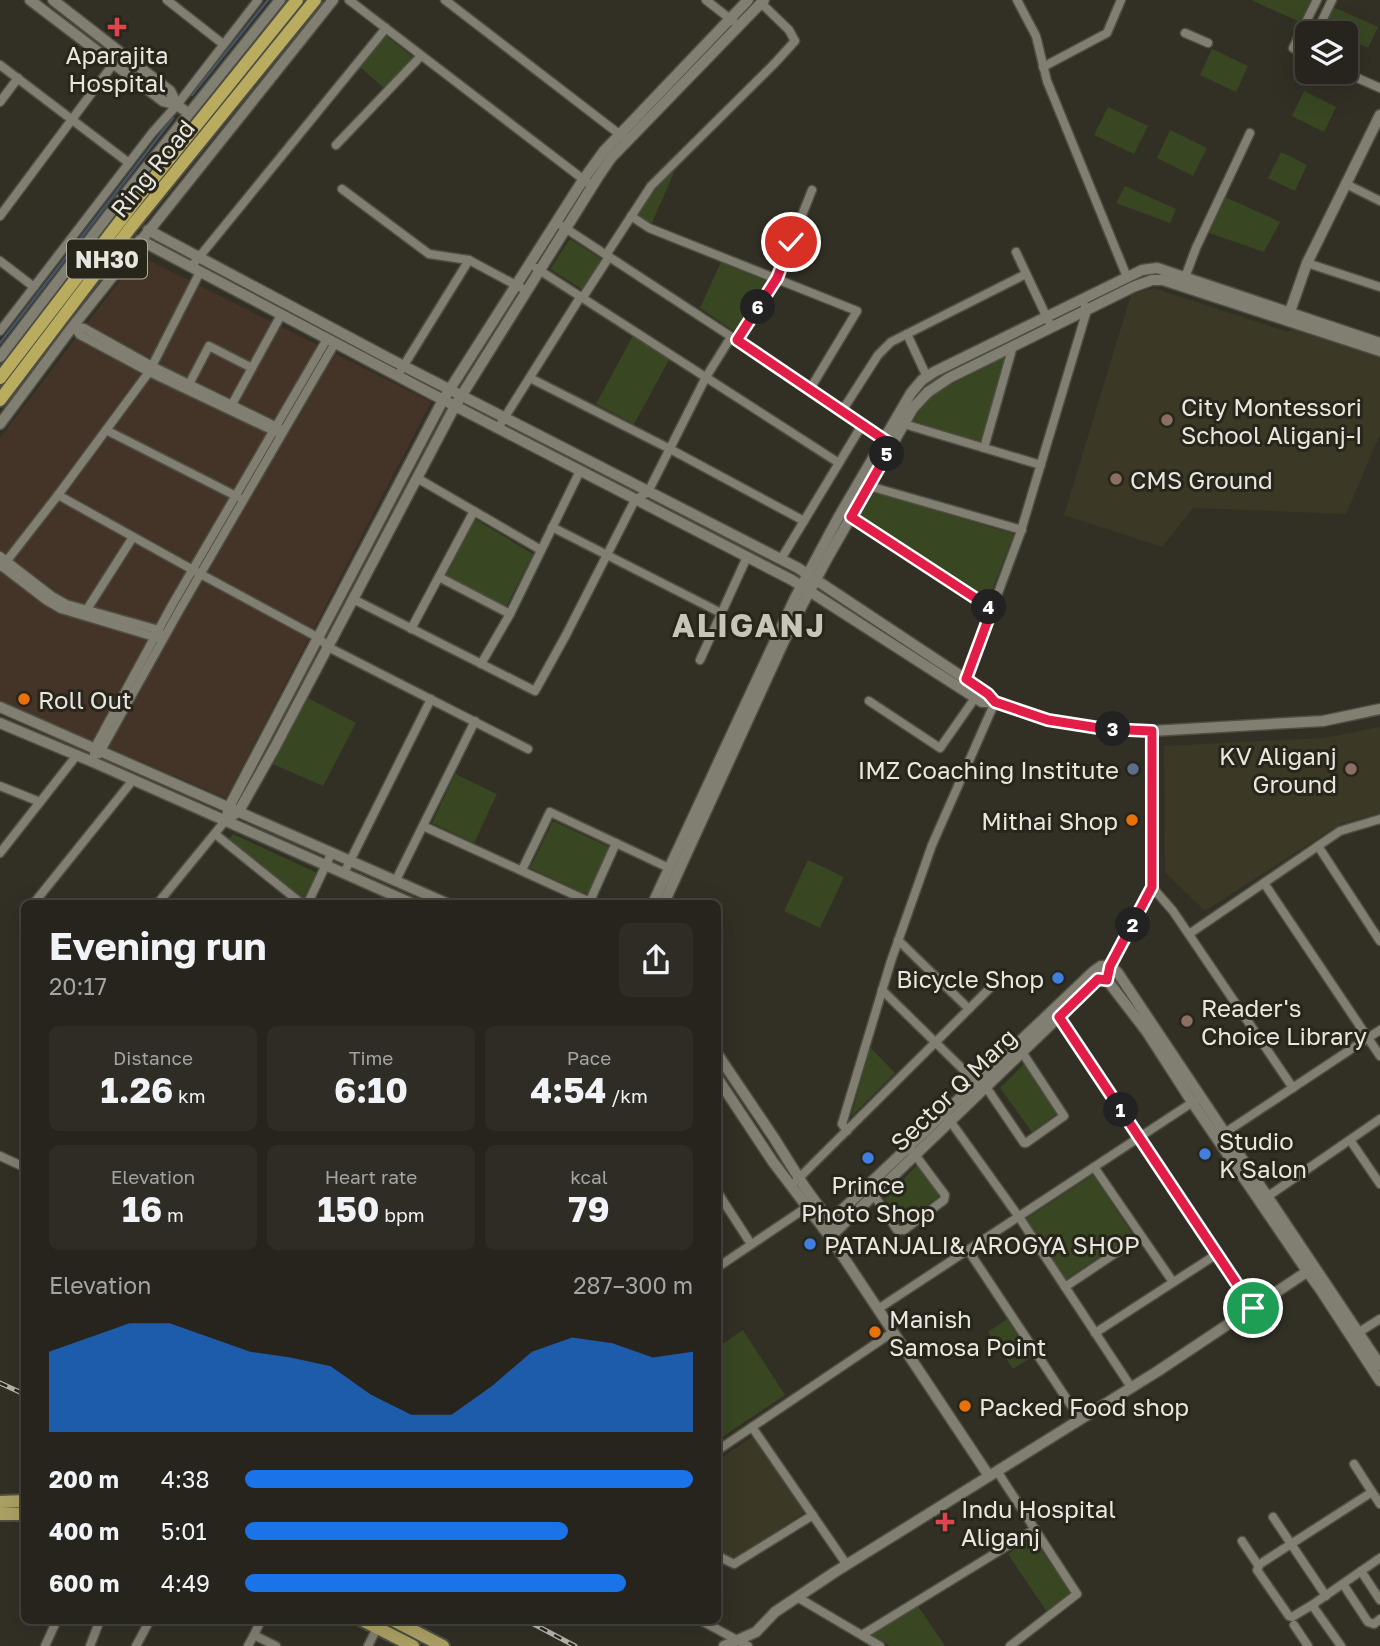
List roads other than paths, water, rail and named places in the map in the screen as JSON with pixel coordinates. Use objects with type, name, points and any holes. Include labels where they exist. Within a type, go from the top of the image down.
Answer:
[{"type":"highway","name":"Ring Road","points":[[0,377],[136,199],[297,0]]},
{"type":"highway","name":"Ring Road","points":[[0,400],[131,227],[314,0]]},
{"type":"main road","points":[[0,1502],[21,1501]]},
{"type":"main road","points":[[0,1514],[21,1514]]},
{"type":"main road","points":[[370,1624],[413,1646]]},
{"type":"main road","points":[[401,1624],[443,1646]]},
{"type":"street","points":[[30,0],[163,100],[177,104]]},
{"type":"street","points":[[53,0],[170,91],[177,104],[188,113]]},
{"type":"street","points":[[0,331],[258,0]]},
{"type":"street","points":[[0,357],[188,113],[279,0]]},
{"type":"street","points":[[0,424],[140,240],[333,0]]},
{"type":"street","points":[[349,0],[588,183]]},
{"type":"street","points":[[445,0],[624,137]]},
{"type":"street","points":[[706,0],[734,23]]},
{"type":"street","points":[[734,23],[748,0]]},
{"type":"street","points":[[1017,0],[1036,36],[1047,81],[1127,278]]},
{"type":"street","points":[[1043,67],[1107,33],[1121,0]]},
{"type":"street","points":[[1306,21],[1317,0]]},
{"type":"street","points":[[1322,21],[1332,0]]},
{"type":"street","points":[[169,1],[223,44]]},
{"type":"street","points":[[160,900],[234,809],[328,647],[455,406],[522,288],[588,183],[611,158],[624,137],[734,23],[762,1],[789,30],[795,41],[651,186],[498,429]]},
{"type":"street","points":[[159,635],[85,613],[52,596],[2,562],[58,495],[150,369],[196,269],[198,258],[386,28]]},
{"type":"street","points":[[1185,33],[1208,43]]},
{"type":"street","points":[[336,145],[421,55]]},
{"type":"street","points":[[0,216],[114,63]]},
{"type":"street","points":[[0,65],[129,163]]},
{"type":"street","points":[[0,102],[18,78]]},
{"type":"street","points":[[1358,78],[1380,88]]},
{"type":"street","points":[[1288,317],[1307,263],[1380,115]]},
{"type":"street","points":[[1184,282],[1196,248],[1250,133]]},
{"type":"street","points":[[1346,184],[1380,201]]},
{"type":"street","points":[[342,189],[429,254],[469,260],[522,288]]},
{"type":"street","points":[[352,600],[535,691],[635,500],[648,492],[706,376],[777,278],[812,190]]},
{"type":"street","points":[[631,216],[649,228],[857,311],[810,389]]},
{"type":"street","points":[[561,226],[888,442]]},
{"type":"street","points":[[148,230],[403,366],[781,559],[966,679],[995,702]]},
{"type":"street","points":[[140,240],[806,588],[982,702],[995,702],[1048,720],[1105,729],[1152,731],[1323,721],[1380,709]]},
{"type":"street","points":[[1016,252],[1051,328]]},
{"type":"street","points":[[397,376],[469,260]]},
{"type":"street","points":[[0,261],[34,287]]},
{"type":"street","points":[[1307,263],[1380,287]]},
{"type":"street","points":[[535,267],[839,463]]},
{"type":"street","points":[[812,577],[869,486],[911,393],[927,377],[1142,270],[1157,268],[1184,282],[1380,351]]},
{"type":"street","points":[[842,411],[878,355],[891,342],[1026,274]]},
{"type":"street","points":[[654,900],[790,628],[806,588],[888,442],[904,424],[913,408],[928,391],[949,379],[1133,287],[1152,280],[1184,282]]},
{"type":"street","points":[[234,809],[319,638],[443,400],[522,288]]},
{"type":"street","points":[[966,679],[1021,530],[1041,465],[1087,310],[1082,300]]},
{"type":"street","points":[[230,407],[281,314]]},
{"type":"street","points":[[1288,317],[1380,343]]},
{"type":"street","points":[[73,326],[80,335],[278,430]]},
{"type":"street","points":[[907,334],[927,377]]},
{"type":"street","points":[[93,762],[159,635],[331,341]]},
{"type":"street","points":[[188,387],[209,346],[251,368]]},
{"type":"street","points":[[984,448],[1013,346]]},
{"type":"street","points":[[530,378],[804,521]]},
{"type":"street","points":[[904,424],[1041,465]]},
{"type":"street","points":[[781,559],[862,425]]},
{"type":"street","points":[[106,430],[240,498]]},
{"type":"street","points":[[481,664],[510,614],[580,471]]},
{"type":"street","points":[[417,478],[541,550]]},
{"type":"street","points":[[869,486],[1021,530]]},
{"type":"street","points":[[58,495],[319,638],[328,647],[528,749]]},
{"type":"street","points":[[411,629],[474,511]]},
{"type":"street","points":[[851,517],[992,609]]},
{"type":"street","points":[[552,527],[722,613]]},
{"type":"street","points":[[85,613],[133,537]]},
{"type":"street","points":[[700,660],[747,557]]},
{"type":"street","points":[[439,577],[510,614]]},
{"type":"street","points":[[869,701],[940,748],[975,698]]},
{"type":"street","points":[[344,873],[430,699]]},
{"type":"street","points":[[847,1131],[842,1124],[898,940],[932,845],[995,702]]},
{"type":"street","points":[[0,707],[439,900]]},
{"type":"street","points":[[396,880],[475,722]]},
{"type":"street","points":[[0,723],[404,900]]},
{"type":"street","points":[[1152,731],[1152,887],[1110,966],[1107,980],[1147,1031],[1192,1102],[1221,1135]]},
{"type":"street","points":[[665,900],[735,738]]},
{"type":"street","points":[[0,853],[76,755]]},
{"type":"street","points":[[36,900],[133,780]]},
{"type":"street","points":[[0,786],[40,802]]},
{"type":"street","points":[[522,870],[550,812],[669,868]]},
{"type":"street","points":[[1189,934],[1340,831],[1380,819]]},
{"type":"street","points":[[423,826],[586,900]]},
{"type":"street","points":[[215,834],[297,900]]},
{"type":"street","points":[[591,900],[616,843]]},
{"type":"street","points":[[1318,846],[1380,940]]},
{"type":"street","points":[[308,900],[331,852]]},
{"type":"street","points":[[1264,883],[1380,1056]]},
{"type":"street","points":[[1152,887],[1173,911],[1293,1088]]},
{"type":"street","points":[[898,940],[969,1009]]},
{"type":"street","points":[[830,1229],[1056,1013],[1094,971],[1101,966],[1110,966],[1118,973],[1202,1096],[1221,1135],[1311,1269],[1320,1289],[1380,1365]]},
{"type":"street","name":"Sector Q Marg","points":[[981,1084],[1021,1052],[1056,1013],[1098,979],[1107,980]]},
{"type":"street","points":[[795,1182],[992,986]]},
{"type":"street","points":[[882,990],[981,1084],[1026,1143],[1064,1116],[1021,1052]]},
{"type":"street","points":[[1056,1013],[1253,1308]]},
{"type":"street","points":[[1221,1135],[1380,1030]]},
{"type":"street","points":[[721,1059],[774,1138],[795,1182],[830,1229],[893,1332],[1035,1529],[1077,1594],[1010,1646]]},
{"type":"street","points":[[721,1084],[773,1162],[795,1182]]},
{"type":"street","points":[[878,1309],[1202,1096]]},
{"type":"street","points":[[948,1117],[1019,1217],[1131,1387]]},
{"type":"street","points":[[1263,1200],[1380,1119]]},
{"type":"street","points":[[1350,1140],[1380,1184]]},
{"type":"street","points":[[874,1195],[900,1231],[944,1200],[945,1195],[912,1150]]},
{"type":"street","name":"Sector Q Marg","points":[[830,1229],[874,1195],[912,1150]]},
{"type":"street","points":[[0,1156],[21,1166]]},
{"type":"street","points":[[1094,1167],[1173,1282]]},
{"type":"street","points":[[721,1198],[751,1244]]},
{"type":"street","points":[[721,1265],[811,1204]]},
{"type":"street","points":[[1065,1287],[1141,1236]]},
{"type":"street","points":[[968,1250],[1080,1419]]},
{"type":"street","points":[[1095,1333],[1217,1254]]},
{"type":"street","points":[[724,1646],[756,1632],[775,1612],[797,1597],[1131,1387],[1311,1269]]},
{"type":"street","points":[[1355,1335],[1380,1318]]},
{"type":"street","points":[[721,1448],[893,1332]]},
{"type":"street","points":[[1355,1335],[1380,1381]]},
{"type":"street","points":[[752,1427],[847,1565]]},
{"type":"street","points":[[1354,1464],[1380,1504]]},
{"type":"street","points":[[1258,1565],[1372,1492]]},
{"type":"street","points":[[721,1558],[734,1564],[813,1515]]},
{"type":"street","points":[[1273,1517],[1326,1596]]},
{"type":"street","points":[[862,1635],[1035,1529]]},
{"type":"street","points":[[1242,1541],[1258,1565],[1257,1570],[1292,1617],[1380,1558]]},
{"type":"street","points":[[1361,1571],[1380,1600]]},
{"type":"street","points":[[1343,1584],[1368,1622],[1374,1623],[1380,1619]]},
{"type":"street","points":[[797,1597],[880,1646]]},
{"type":"street","points":[[1312,1605],[1341,1646]]},
{"type":"street","points":[[45,1646],[55,1624]]},
{"type":"street","points":[[90,1646],[98,1624]]},
{"type":"street","points":[[136,1646],[148,1624]]},
{"type":"street","points":[[248,1646],[259,1624]]},
{"type":"street","points":[[708,1624],[748,1646]]},
{"type":"street","points":[[1294,1625],[1308,1646]]},
{"type":"street","points":[[368,1646],[377,1628]]},
{"type":"street","points":[[254,1635],[276,1646]]},
{"type":"waterway","points":[[192,95],[268,0]]},
{"type":"waterway","points":[[0,343],[173,118]]},
{"type":"railway","points":[[0,1383],[21,1393]]},
{"type":"railway","points":[[534,1624],[575,1646]]},
{"type":"place","name":"Aparajita Hospital","points":[[117,27]]},
{"type":"place","name":"City Montessori School Aliganj-I","points":[[1167,420]]},
{"type":"place","name":"CMS Ground","points":[[1116,479]]},
{"type":"place","name":"Roll Out","points":[[24,699]]},
{"type":"place","name":"IMZ Coaching Institute","points":[[1133,769]]},
{"type":"place","name":"KV Aliganj Ground","points":[[1351,769]]},
{"type":"place","name":"Mithai Shop","points":[[1132,820]]},
{"type":"place","name":"Bicycle Shop","points":[[1058,978]]},
{"type":"place","name":"Reader's Choice Library","points":[[1187,1021]]},
{"type":"place","name":"Studio K Salon","points":[[1205,1154]]},
{"type":"place","name":"Prince Photo Shop","points":[[868,1158]]},
{"type":"place","name":"PATANJALI& AROGYA SHOP","points":[[810,1244]]},
{"type":"place","name":"Manish Samosa Point","points":[[875,1332]]},
{"type":"place","name":"Packed Food shop","points":[[965,1406]]},
{"type":"place","name":"Indu Hospital Aliganj","points":[[945,1522]]},
{"type":"district","name":"ALIGANJ","points":[[749,625]]}]
